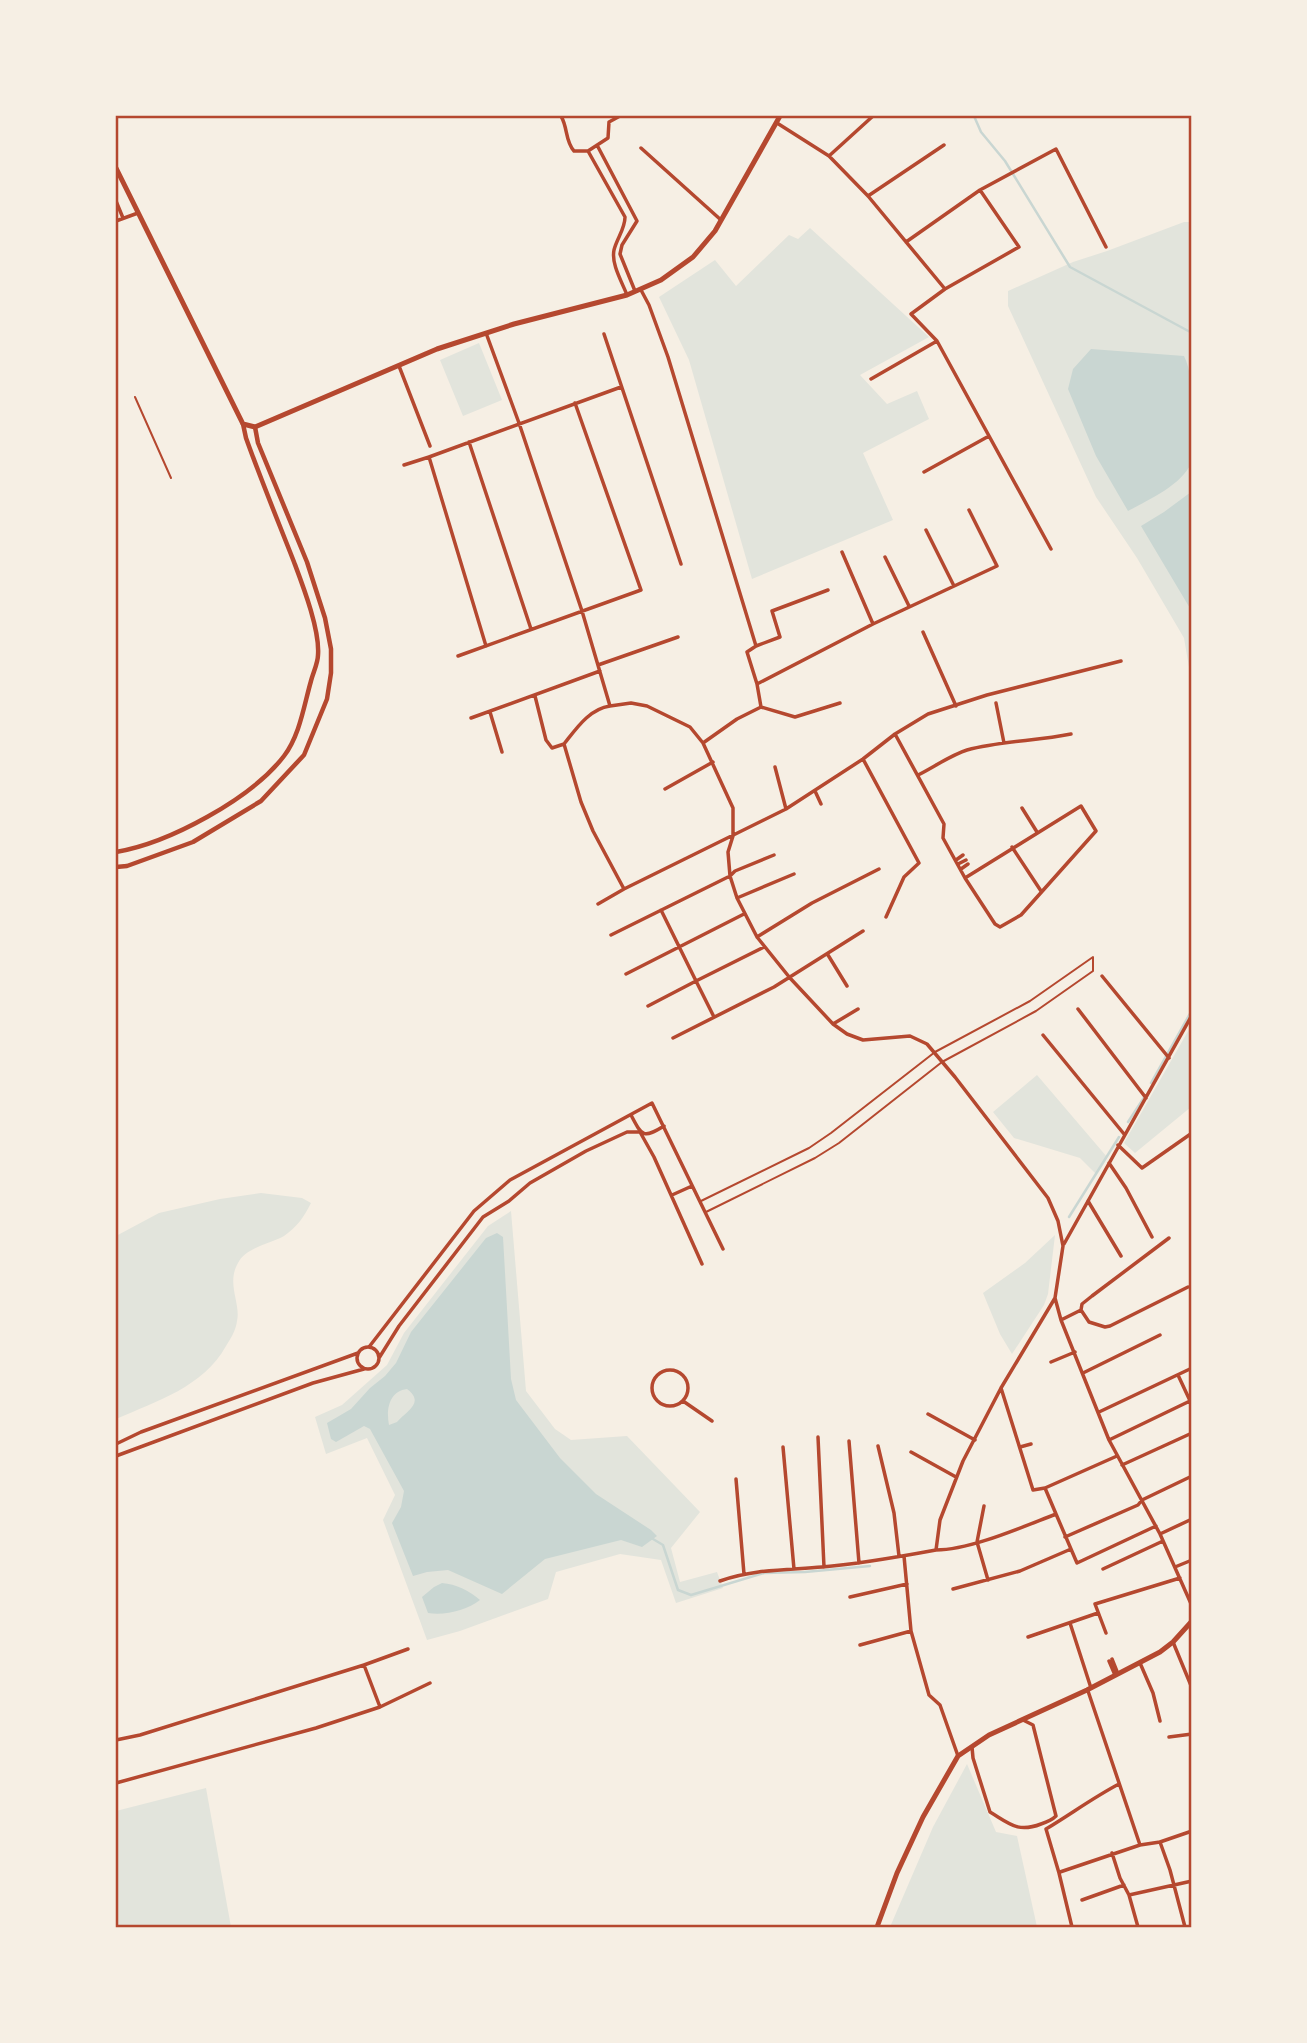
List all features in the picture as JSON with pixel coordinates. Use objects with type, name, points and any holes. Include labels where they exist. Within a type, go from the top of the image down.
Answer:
[{"type":"main road","points":[[116,168],[243,424],[255,427],[437,349],[627,295],[661,279],[693,257],[715,231],[780,116]]},
{"type":"main road","points":[[877,1927],[897,1873],[923,1817],[958,1756],[989,1735],[1140,1663],[1173,1642],[1192,1621]]},
{"type":"street","points":[[561,116],[566,124],[568,145],[574,151],[587,151],[608,138],[609,122],[620,116]]},
{"type":"street","points":[[829,156],[873,116]]},
{"type":"street","points":[[775,121],[829,156],[868,196],[945,289]]},
{"type":"street","points":[[597,145],[637,221],[622,245],[620,254],[638,291],[649,305],[668,357],[756,646]]},
{"type":"street","points":[[868,196],[944,145]]},
{"type":"street","points":[[641,148],[721,220]]},
{"type":"street","points":[[906,242],[980,190],[1056,149],[1106,247]]},
{"type":"street","points":[[587,151],[625,216],[625,223],[613,252],[627,295]]},
{"type":"street","points":[[980,190],[1019,247],[945,289],[911,314],[937,341],[1051,549]]},
{"type":"street","points":[[116,201],[123,218]]},
{"type":"street","points":[[116,221],[138,212]]},
{"type":"street","points":[[486,333],[582,611],[610,706]]},
{"type":"street","points":[[604,334],[681,564]]},
{"type":"street","points":[[871,379],[937,341]]},
{"type":"street","points":[[399,366],[430,446]]},
{"type":"street","points":[[404,465],[621,387]]},
{"type":"street","points":[[458,656],[640,590],[575,403]]},
{"type":"street","points":[[116,852],[130,850],[183,831],[200,821],[271,771],[286,754],[296,735],[318,655],[314,622],[296,567],[249,447],[243,424]]},
{"type":"street","points":[[116,867],[158,856],[203,836],[261,801],[304,755],[327,699],[331,652],[325,618],[307,562],[258,443],[255,427]]},
{"type":"street","points":[[924,472],[989,436]]},
{"type":"street","points":[[469,442],[531,629]]},
{"type":"street","points":[[429,457],[486,646]]},
{"type":"street","points":[[757,684],[909,606],[997,566],[969,510]]},
{"type":"street","points":[[926,530],[954,586]]},
{"type":"street","points":[[842,552],[873,624]]},
{"type":"street","points":[[886,557],[909,606]]},
{"type":"street","points":[[296,567],[307,562]]},
{"type":"street","points":[[761,707],[747,652],[780,637],[772,611],[828,590]]},
{"type":"street","points":[[923,632],[956,706]]},
{"type":"street","points":[[598,665],[678,637]]},
{"type":"street","points":[[598,904],[786,809],[928,714],[987,695],[1121,661]]},
{"type":"street","points":[[471,718],[600,671]]},
{"type":"street","points":[[535,696],[546,740],[552,748],[564,744],[587,717],[603,707],[631,703],[647,706],[690,727],[703,743],[733,808],[733,836],[728,852],[730,876],[744,914],[764,947],[833,1024],[847,1034],[863,1040],[910,1037],[927,1044],[1048,1198],[1058,1221],[1063,1246],[1055,1298],[1001,1388],[956,1477],[940,1520],[936,1550]]},
{"type":"street","points":[[703,743],[737,719],[761,707],[795,717],[840,703]]},
{"type":"street","points":[[996,703],[1004,743]]},
{"type":"street","points":[[490,712],[502,752]]},
{"type":"street","points":[[895,734],[944,824],[943,838],[961,869],[995,924],[1000,927],[1021,915],[1096,831],[1081,806],[1012,848],[961,869]]},
{"type":"street","points":[[918,775],[965,751],[1071,734]]},
{"type":"street","points":[[564,744],[581,803],[624,889]]},
{"type":"street","points":[[863,758],[919,863],[904,877],[886,917]]},
{"type":"street","points":[[665,789],[713,762]]},
{"type":"street","points":[[775,767],[786,809]]},
{"type":"street","points":[[815,791],[821,804]]},
{"type":"street","points":[[1022,808],[1037,832]]},
{"type":"street","points":[[1012,848],[1041,891]]},
{"type":"street","points":[[611,936],[736,871],[774,855]]},
{"type":"street","points":[[961,869],[965,859],[961,869]]},
{"type":"street","points":[[757,937],[812,903],[879,869]]},
{"type":"street","points":[[737,898],[794,874]]},
{"type":"street","points":[[661,910],[714,1017]]},
{"type":"street","points":[[626,974],[744,914]]},
{"type":"street","points":[[673,1038],[790,978],[863,931]]},
{"type":"street","points":[[648,1006],[764,947]]},
{"type":"street","points":[[827,954],[847,986]]},
{"type":"street","points":[[1102,976],[1169,1058]]},
{"type":"street","points":[[833,1024],[858,1009]]},
{"type":"street","points":[[1078,1009],[1146,1098]]},
{"type":"street","points":[[1063,1246],[1192,1015]]},
{"type":"street","points":[[1043,1035],[1124,1134]]},
{"type":"street","points":[[369,1347],[474,1211],[510,1180],[652,1103],[723,1249]]},
{"type":"street","points":[[631,1115],[702,1264]]},
{"type":"street","points":[[116,1456],[313,1383],[374,1367],[399,1326],[483,1217],[509,1201],[530,1183],[586,1151],[627,1132],[640,1132],[645,1135],[664,1126]]},
{"type":"street","points":[[1118,1145],[1142,1168],[1192,1133]]},
{"type":"street","points":[[1109,1163],[1126,1188],[1152,1237]]},
{"type":"street","points":[[671,1195],[692,1186]]},
{"type":"street","points":[[1088,1201],[1121,1256]]},
{"type":"street","points":[[1169,1238],[1091,1296],[1082,1304],[1081,1310],[1089,1322],[1110,1326],[1188,1287]]},
{"type":"street","points":[[1055,1298],[1061,1320],[1109,1440],[1160,1534],[1192,1606]]},
{"type":"street","points":[[1061,1320],[1081,1310]]},
{"type":"street","points":[[1082,1373],[1160,1335]]},
{"type":"street","points":[[364,1369],[356,1360],[362,1348],[375,1349],[379,1358]]},
{"type":"street","points":[[1051,1362],[1074,1352]]},
{"type":"street","points":[[116,1444],[141,1432],[358,1353]]},
{"type":"street","points":[[1098,1413],[1192,1368]]},
{"type":"street","points":[[671,1370],[684,1376],[688,1389],[684,1401],[668,1407],[656,1400],[652,1387],[658,1374],[671,1370]]},
{"type":"street","points":[[1109,1440],[1191,1402],[1178,1375]]},
{"type":"street","points":[[1001,1388],[1033,1490],[1045,1488],[1117,1456]]},
{"type":"street","points":[[684,1401],[712,1421]]},
{"type":"street","points":[[928,1414],[975,1440]]},
{"type":"street","points":[[1122,1465],[1192,1433]]},
{"type":"street","points":[[818,1437],[824,1567]]},
{"type":"street","points":[[849,1440],[859,1563]]},
{"type":"street","points":[[1020,1447],[1031,1444]]},
{"type":"street","points":[[878,1446],[902,1556],[912,1631],[929,1695],[940,1704],[958,1756]]},
{"type":"street","points":[[783,1447],[794,1569]]},
{"type":"street","points":[[911,1452],[956,1477]]},
{"type":"street","points":[[1065,1536],[1138,1505],[1142,1500],[1192,1476]]},
{"type":"street","points":[[736,1479],[744,1574]]},
{"type":"street","points":[[1045,1488],[1077,1563],[1156,1527]]},
{"type":"street","points":[[984,1506],[976,1542],[988,1580]]},
{"type":"street","points":[[720,1581],[744,1574],[859,1563],[946,1550],[1056,1514]]},
{"type":"street","points":[[1160,1534],[1192,1518]]},
{"type":"street","points":[[1103,1569],[1163,1541]]},
{"type":"street","points":[[953,1589],[1020,1571],[1071,1549]]},
{"type":"street","points":[[1175,1567],[1192,1560]]},
{"type":"street","points":[[1106,1633],[1095,1604],[1180,1578]]},
{"type":"street","points":[[850,1597],[906,1584]]},
{"type":"street","points":[[1028,1637],[1098,1613]]},
{"type":"street","points":[[1070,1622],[1140,1845]]},
{"type":"street","points":[[860,1645],[912,1631]]},
{"type":"street","points":[[1173,1642],[1192,1688]]},
{"type":"street","points":[[116,1740],[140,1735],[408,1649]]},
{"type":"street","points":[[1110,1660],[1116,1674]]},
{"type":"street","points":[[1140,1663],[1153,1693],[1160,1721]]},
{"type":"street","points":[[364,1665],[380,1707]]},
{"type":"street","points":[[116,1783],[269,1742],[380,1707],[430,1683]]},
{"type":"street","points":[[972,1746],[972,1758],[990,1812],[1016,1827],[1028,1829],[1053,1819],[1056,1816],[1033,1725],[1023,1720]]},
{"type":"street","points":[[1169,1737],[1192,1734]]},
{"type":"street","points":[[1072,1927],[1046,1829],[1092,1798],[1119,1784]]},
{"type":"street","points":[[1059,1872],[1112,1853],[1160,1842],[1192,1831]]},
{"type":"street","points":[[1160,1842],[1185,1927]]},
{"type":"street","points":[[1112,1853],[1129,1895],[1138,1927]]},
{"type":"street","points":[[1129,1895],[1192,1881]]},
{"type":"street","points":[[1082,1900],[1124,1885]]},
{"type":"lane","points":[[135,397],[172,478]]},
{"type":"lane","points":[[700,1202],[809,1147],[935,1052],[1030,1001],[1093,957],[1093,971],[1036,1011],[942,1062],[839,1143],[815,1158],[705,1213]]},
{"type":"shaded area","points":[[1184,222],[1191,222],[1191,679],[1184,638],[1137,558],[1096,497],[1008,306],[1008,291],[1073,262]]},
{"type":"shaded area","points":[[810,228],[929,337],[860,375],[887,404],[917,391],[929,419],[863,453],[893,520],[752,579],[689,360],[659,297],[715,260],[736,286],[789,235],[798,239]]},
{"type":"shaded area","points":[[479,343],[502,400],[463,416],[440,360]]},
{"type":"shaded area","points":[[1091,349],[1184,356],[1191,380],[1191,463],[1187,471],[1172,485],[1128,511],[1096,456],[1068,389],[1073,369]]},
{"type":"shaded area","points":[[1191,492],[1191,610],[1141,526]]},
{"type":"shaded area","points":[[1191,1026],[1191,1107],[1135,1153],[1124,1143]]},
{"type":"shaded area","points":[[1037,1075],[1107,1157],[1096,1174],[1080,1158],[1014,1138],[993,1112]]},
{"type":"shaded area","points":[[261,1193],[302,1198],[311,1203],[289,1233],[252,1250],[238,1263],[233,1278],[237,1321],[226,1346],[205,1372],[192,1382],[163,1399],[116,1419],[116,1236],[159,1213]]},
{"type":"shaded area","points":[[511,1211],[526,1391],[555,1429],[571,1440],[627,1436],[700,1512],[671,1548],[680,1582],[717,1572],[723,1588],[676,1603],[661,1560],[620,1554],[556,1572],[548,1599],[427,1640],[383,1520],[395,1495],[367,1438],[326,1454],[315,1417],[342,1405],[387,1365],[404,1333],[488,1226]]},
{"type":"shaded area","points":[[497,1233],[503,1237],[511,1379],[516,1400],[560,1458],[596,1494],[657,1536],[642,1547],[621,1540],[545,1559],[502,1594],[448,1570],[413,1576],[392,1523],[401,1507],[404,1491],[370,1429],[364,1426],[336,1442],[331,1439],[327,1423],[351,1409],[385,1376],[396,1363],[411,1332],[486,1238]],"holes":[[[407,1389],[415,1399],[412,1407],[397,1422],[389,1425],[388,1413],[393,1397]]]},
{"type":"shaded area","points":[[1055,1235],[1048,1294],[1044,1305],[1012,1354],[1000,1334],[983,1293],[1025,1263]]},
{"type":"shaded area","points":[[442,1583],[462,1588],[480,1600],[456,1611],[428,1613],[422,1597]]},
{"type":"shaded area","points":[[967,1764],[996,1832],[1017,1836],[1037,1927],[890,1927],[933,1827]]},
{"type":"shaded area","points":[[206,1788],[231,1927],[116,1927],[116,1811]]},
{"type":"waterway","points":[[974,116],[981,132],[1005,161],[1070,267],[1192,333]]},
{"type":"waterway","points":[[1151,1083],[1192,1010]]},
{"type":"waterway","points":[[1128,1122],[1145,1096]]},
{"type":"waterway","points":[[1069,1217],[1119,1137]]},
{"type":"waterway","points":[[653,1539],[663,1545],[678,1590],[691,1595],[764,1573],[870,1566]]}]
